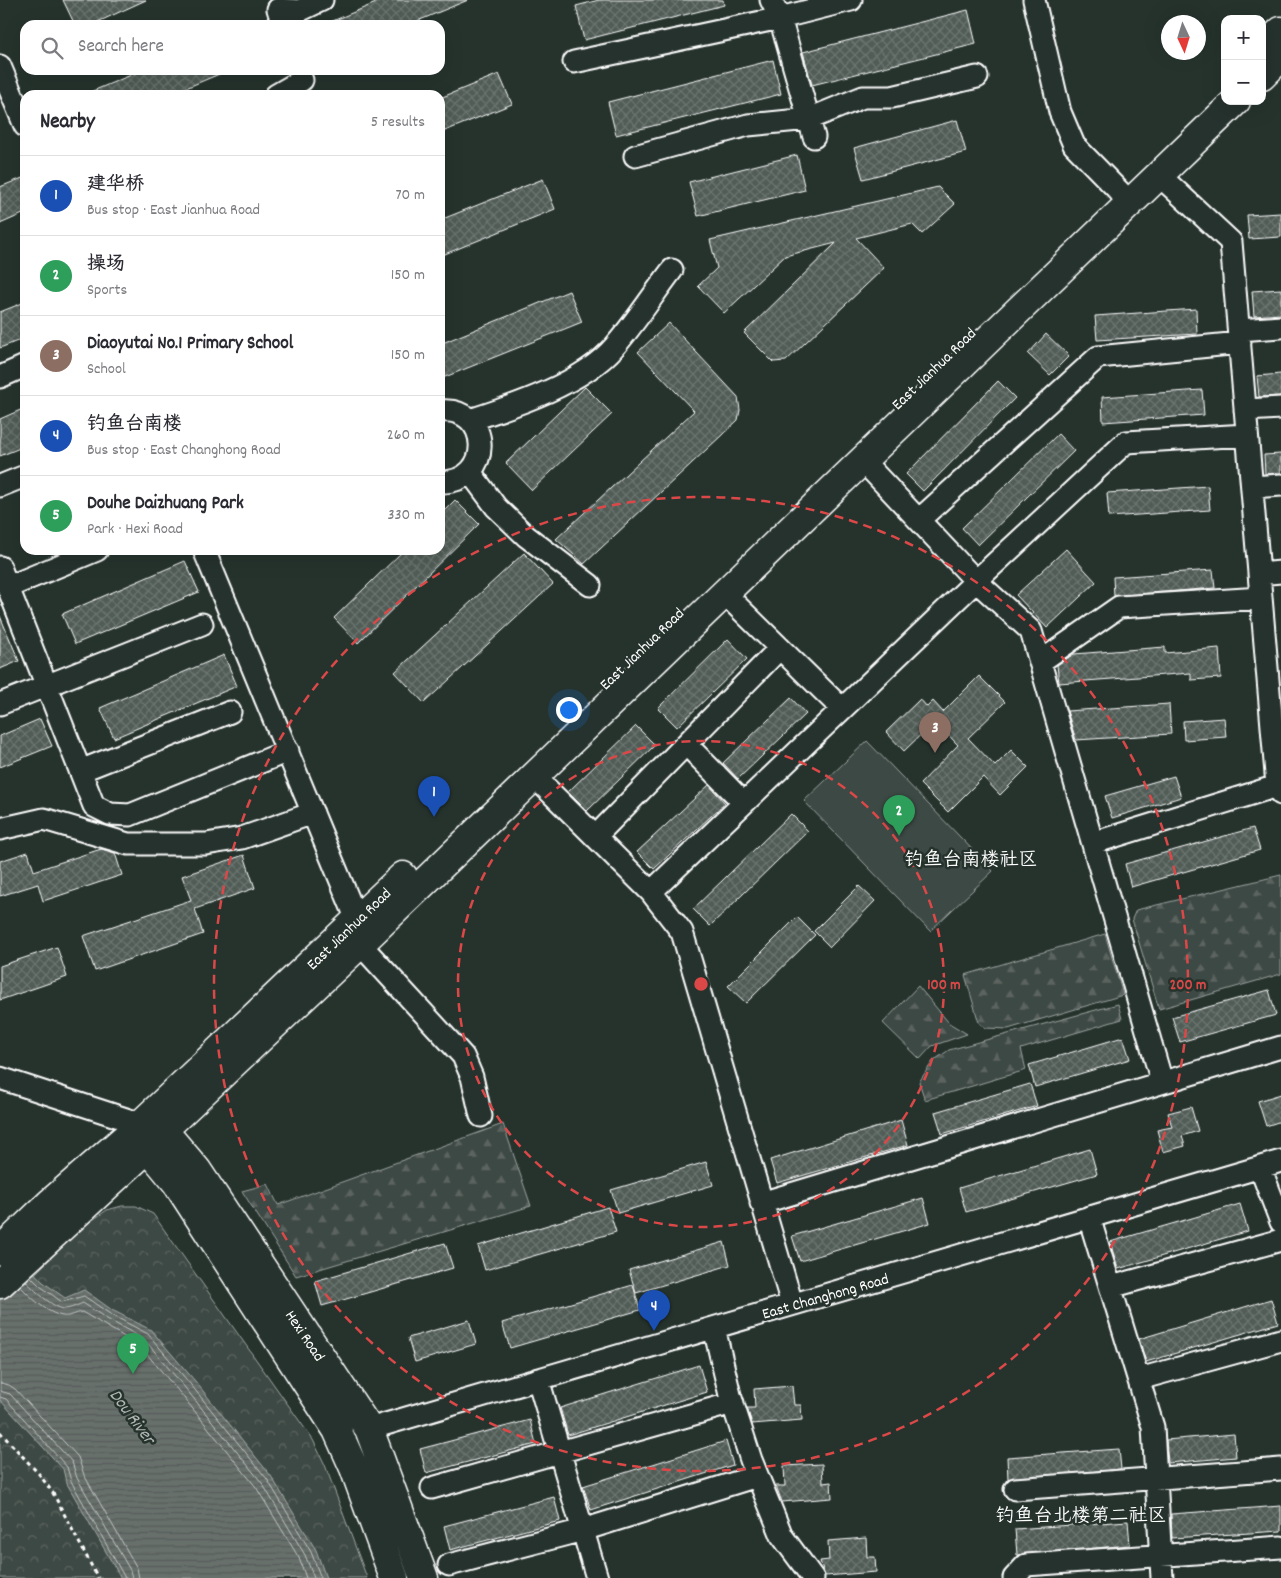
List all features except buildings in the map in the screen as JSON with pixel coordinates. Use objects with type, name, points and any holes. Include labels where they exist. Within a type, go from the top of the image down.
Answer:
[{"type":"main road","points":[[1266,46],[1281,31]]},
{"type":"main road","points":[[1266,72],[1281,57]]},
{"type":"main road","name":"East Jianhua Road","points":[[358,932],[533,775],[862,460],[1124,198],[1221,90]]},
{"type":"main road","name":"East Jianhua Road","points":[[60,1211],[151,1134],[358,932],[1124,198],[1160,176],[1232,105]]},
{"type":"main road","name":"Hexi Road","points":[[151,1134],[196,1170],[369,1429],[424,1578]]},
{"type":"main road","name":"Hexi Road","points":[[151,1134],[176,1182],[337,1430],[354,1468],[394,1578]]},
{"type":"main road","points":[[0,1251],[60,1211]]},
{"type":"main road","points":[[0,1284],[60,1211]]},
{"type":"street","points":[[281,20],[278,9],[299,11],[322,0]]},
{"type":"street","points":[[574,62],[776,9],[851,0]]},
{"type":"street","points":[[1034,0],[1060,112],[1074,146],[1124,198]]},
{"type":"street","points":[[776,9],[811,128]]},
{"type":"street","points":[[0,66],[20,114]]},
{"type":"street","points":[[635,156],[748,125],[811,128],[863,97],[892,97],[977,77]]},
{"type":"street","points":[[286,90],[302,82]]},
{"type":"street","points":[[1092,844],[1279,790],[1273,654],[1261,598],[1231,242],[1160,176]]},
{"type":"street","points":[[470,420],[524,403],[582,373],[614,348],[672,270]]},
{"type":"street","points":[[920,519],[1098,357],[1239,336],[1281,327]]},
{"type":"street","points":[[0,377],[20,368]]},
{"type":"street","points":[[1245,410],[1281,408]]},
{"type":"street","points":[[445,412],[459,413],[470,420],[477,429],[480,446],[477,462],[470,472],[461,479],[445,481]]},
{"type":"street","points":[[650,892],[976,581],[1126,442],[1247,435]]},
{"type":"street","points":[[862,460],[920,519],[976,581],[1031,632],[1162,1082]]},
{"type":"street","points":[[470,472],[496,507],[526,536],[590,585]]},
{"type":"street","points":[[0,486],[20,478]]},
{"type":"street","points":[[1252,487],[1281,485]]},
{"type":"street","points":[[86,555],[5,591],[47,686],[94,806],[110,814],[130,815],[288,751]]},
{"type":"street","points":[[206,555],[313,813],[358,932],[463,1056],[472,1077],[481,1116]]},
{"type":"street","points":[[1259,574],[1281,572]]},
{"type":"street","points":[[724,593],[842,709]]},
{"type":"street","points":[[1040,662],[1119,607],[1261,598]]},
{"type":"street","points":[[0,704],[202,624]]},
{"type":"street","points":[[595,837],[780,648]]},
{"type":"street","points":[[80,771],[230,712]]},
{"type":"street","points":[[686,744],[744,803]]},
{"type":"street","points":[[533,775],[650,892],[678,927],[687,948],[792,1304]]},
{"type":"street","points":[[0,829],[44,819],[128,844],[206,844],[242,838],[313,813]]},
{"type":"street","points":[[762,1203],[1281,1047]]},
{"type":"street","points":[[0,1078],[151,1134]]},
{"type":"street","name":"East Changhong Road","points":[[369,1429],[1281,1161]]},
{"type":"street","points":[[1260,1167],[1281,1222]]},
{"type":"street","points":[[1089,1217],[1153,1427],[1162,1578]]},
{"type":"street","points":[[1111,1287],[1281,1240]]},
{"type":"street","points":[[714,1328],[732,1403],[757,1476],[782,1536],[813,1578]]},
{"type":"street","points":[[1139,1379],[1281,1340]]},
{"type":"street","points":[[538,1379],[597,1578]]},
{"type":"street","points":[[432,1488],[732,1403]]},
{"type":"street","points":[[1015,1489],[1281,1469]]},
{"type":"street","points":[[449,1565],[582,1530],[757,1476]]},
{"type":"street","points":[[1014,1578],[1026,1565],[1281,1546]]},
{"type":"path","points":[[0,1432],[39,1474],[53,1494],[98,1578]]},
{"type":"green space","points":[[867,741],[993,871],[930,931],[804,801]]},
{"type":"green space","points":[[1281,875],[1281,974],[1159,1009],[1132,919],[1136,910]]},
{"type":"green space","points":[[1105,934],[1123,995],[1008,1029],[986,1028],[979,1023],[965,975]]},
{"type":"green space","points":[[918,986],[949,1023],[967,1034],[932,1046],[920,1059],[883,1023]]},
{"type":"green space","points":[[1118,1004],[1122,1019],[1021,1049],[1026,1070],[925,1100],[919,1082],[933,1061],[949,1050]]},
{"type":"green space","points":[[503,1124],[531,1206],[296,1276],[242,1191],[268,1184],[278,1205]]},
{"type":"green space","points":[[122,1206],[136,1206],[153,1214],[313,1440],[325,1465],[367,1578],[0,1578],[0,1308],[84,1226],[107,1210]]},
{"type":"water","name":"Dou River","points":[[0,1237],[43,1282],[65,1298],[84,1290],[112,1310],[151,1330],[195,1381],[271,1476],[316,1550],[326,1578],[121,1578],[66,1482],[63,1469],[0,1400]]},
{"type":"place","name":"Diaoyutai No.1 Primary School","points":[[935,753]]},
{"type":"place","name":"建华桥","points":[[434,817]]},
{"type":"place","name":"操场","points":[[899,836]]},
{"type":"place","name":"钓鱼台南楼","points":[[654,1331]]},
{"type":"place","name":"Douhe Daizhuang Park","points":[[133,1374]]},
{"type":"district","name":"钓鱼台南楼社区","points":[[971,858]]},
{"type":"district","name":"钓鱼台北楼第二社区","points":[[1081,1514]]}]
